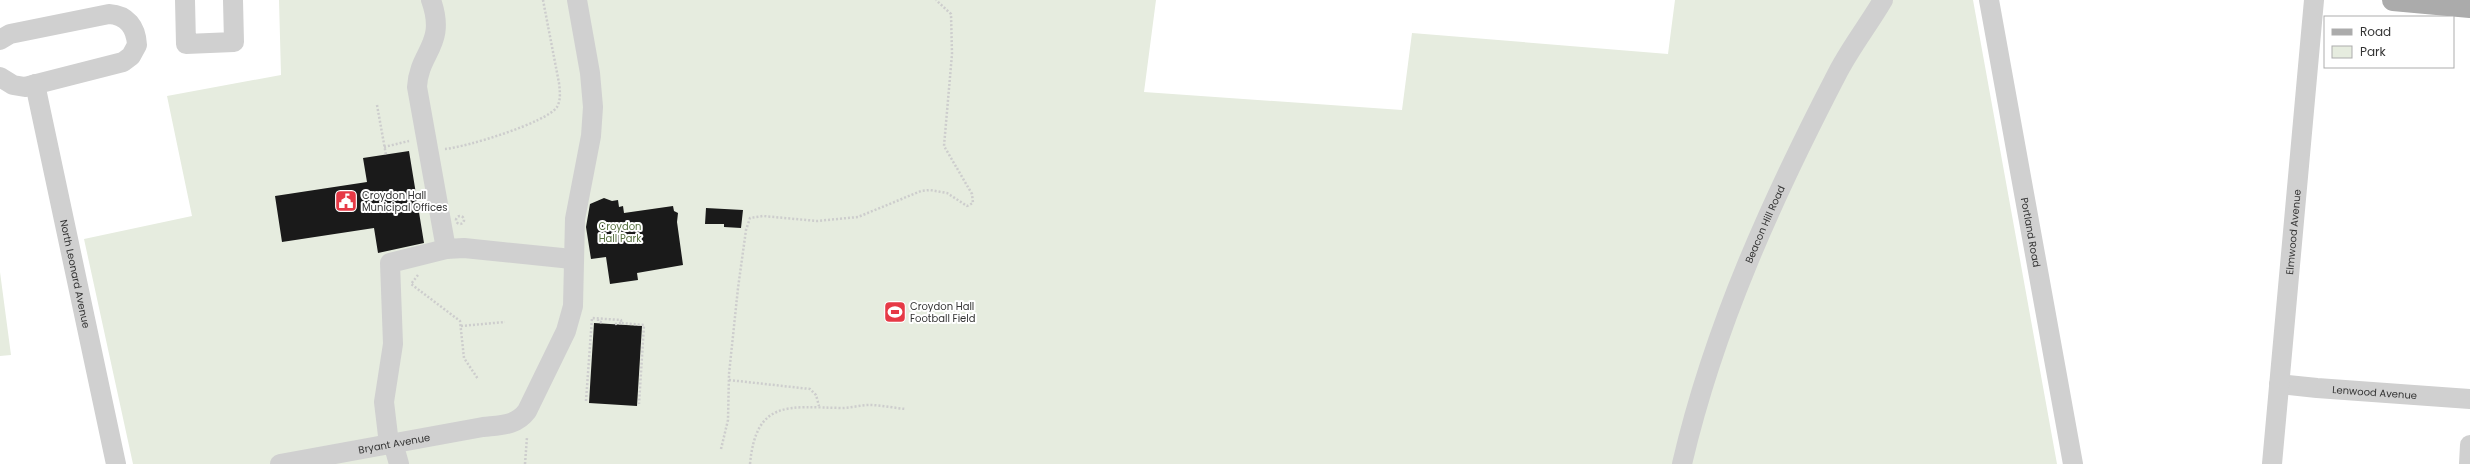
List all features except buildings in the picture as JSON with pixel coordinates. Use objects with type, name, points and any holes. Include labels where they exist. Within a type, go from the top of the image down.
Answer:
[{"type":"main road","points":[[2393,0],[2470,7]]},
{"type":"street","points":[[185,0],[186,44],[234,42],[233,0]]},
{"type":"street","points":[[431,0],[436,20],[435,35],[419,74],[417,87],[446,249]]},
{"type":"street","points":[[399,464],[391,444],[385,410],[386,388],[393,344],[390,263],[446,249],[464,248],[572,259],[575,219],[591,136],[593,107],[590,73],[576,0]]},
{"type":"street","name":"Beacon Hill Road","points":[[1682,464],[1717,342],[1753,247],[1839,70],[1883,0]]},
{"type":"street","name":"Portland Road","points":[[1989,0],[2073,464]]},
{"type":"street","name":"Elmwood Avenue","points":[[2272,464],[2314,0]]},
{"type":"street","points":[[0,40],[10,34],[109,7],[121,15],[132,28],[137,45],[131,56],[123,62],[25,87],[13,85],[0,77]]},
{"type":"street","name":"North Leonard Avenue","points":[[35,84],[116,464]]},
{"type":"street","name":"Bryant Avenue","points":[[280,464],[483,427],[508,425],[519,420],[531,405],[569,322],[573,296],[572,259]]},
{"type":"street","name":"Lenwood Avenue","points":[[2279,384],[2317,388],[2470,398]]},
{"type":"street","points":[[2469,464],[2470,445]]},
{"type":"path","points":[[384,147],[427,141],[442,149],[474,142],[531,123],[548,114],[557,107],[560,95],[560,83],[543,0]]},
{"type":"path","points":[[721,449],[728,420],[729,380],[738,288],[746,230],[750,218],[763,216],[817,222],[858,217],[926,190],[947,193],[967,206],[973,203],[973,195],[945,148],[952,54],[951,14],[936,0]]},
{"type":"path","points":[[377,105],[386,155]]},
{"type":"path","points":[[420,272],[411,284],[460,321],[464,358],[478,379]]},
{"type":"path","points":[[586,401],[592,318],[621,320],[621,323]]},
{"type":"path","points":[[598,319],[598,321],[604,323]]},
{"type":"path","points":[[461,326],[505,322]]},
{"type":"path","points":[[615,324],[621,323],[644,325],[639,404]]},
{"type":"path","points":[[729,380],[810,389],[816,394],[819,406]]},
{"type":"path","points":[[750,464],[754,437],[765,419],[786,409],[819,406],[842,408],[868,405],[906,409]]},
{"type":"path","points":[[524,464],[527,437]]},
{"type":"green space","name":"Croydon Hall Park","points":[[279,0],[1156,0],[1144,92],[1402,110],[1412,33],[1668,54],[1675,0],[1973,0],[2057,464],[133,464],[84,239],[192,216],[167,96],[281,75]]},
{"type":"green space","points":[[0,272],[11,355],[0,356]]},
{"type":"place","name":"Croydon Hall Municipal Offices","points":[[346,201]]},
{"type":"place","name":"Croydon Hall Football Field","points":[[895,312]]}]
